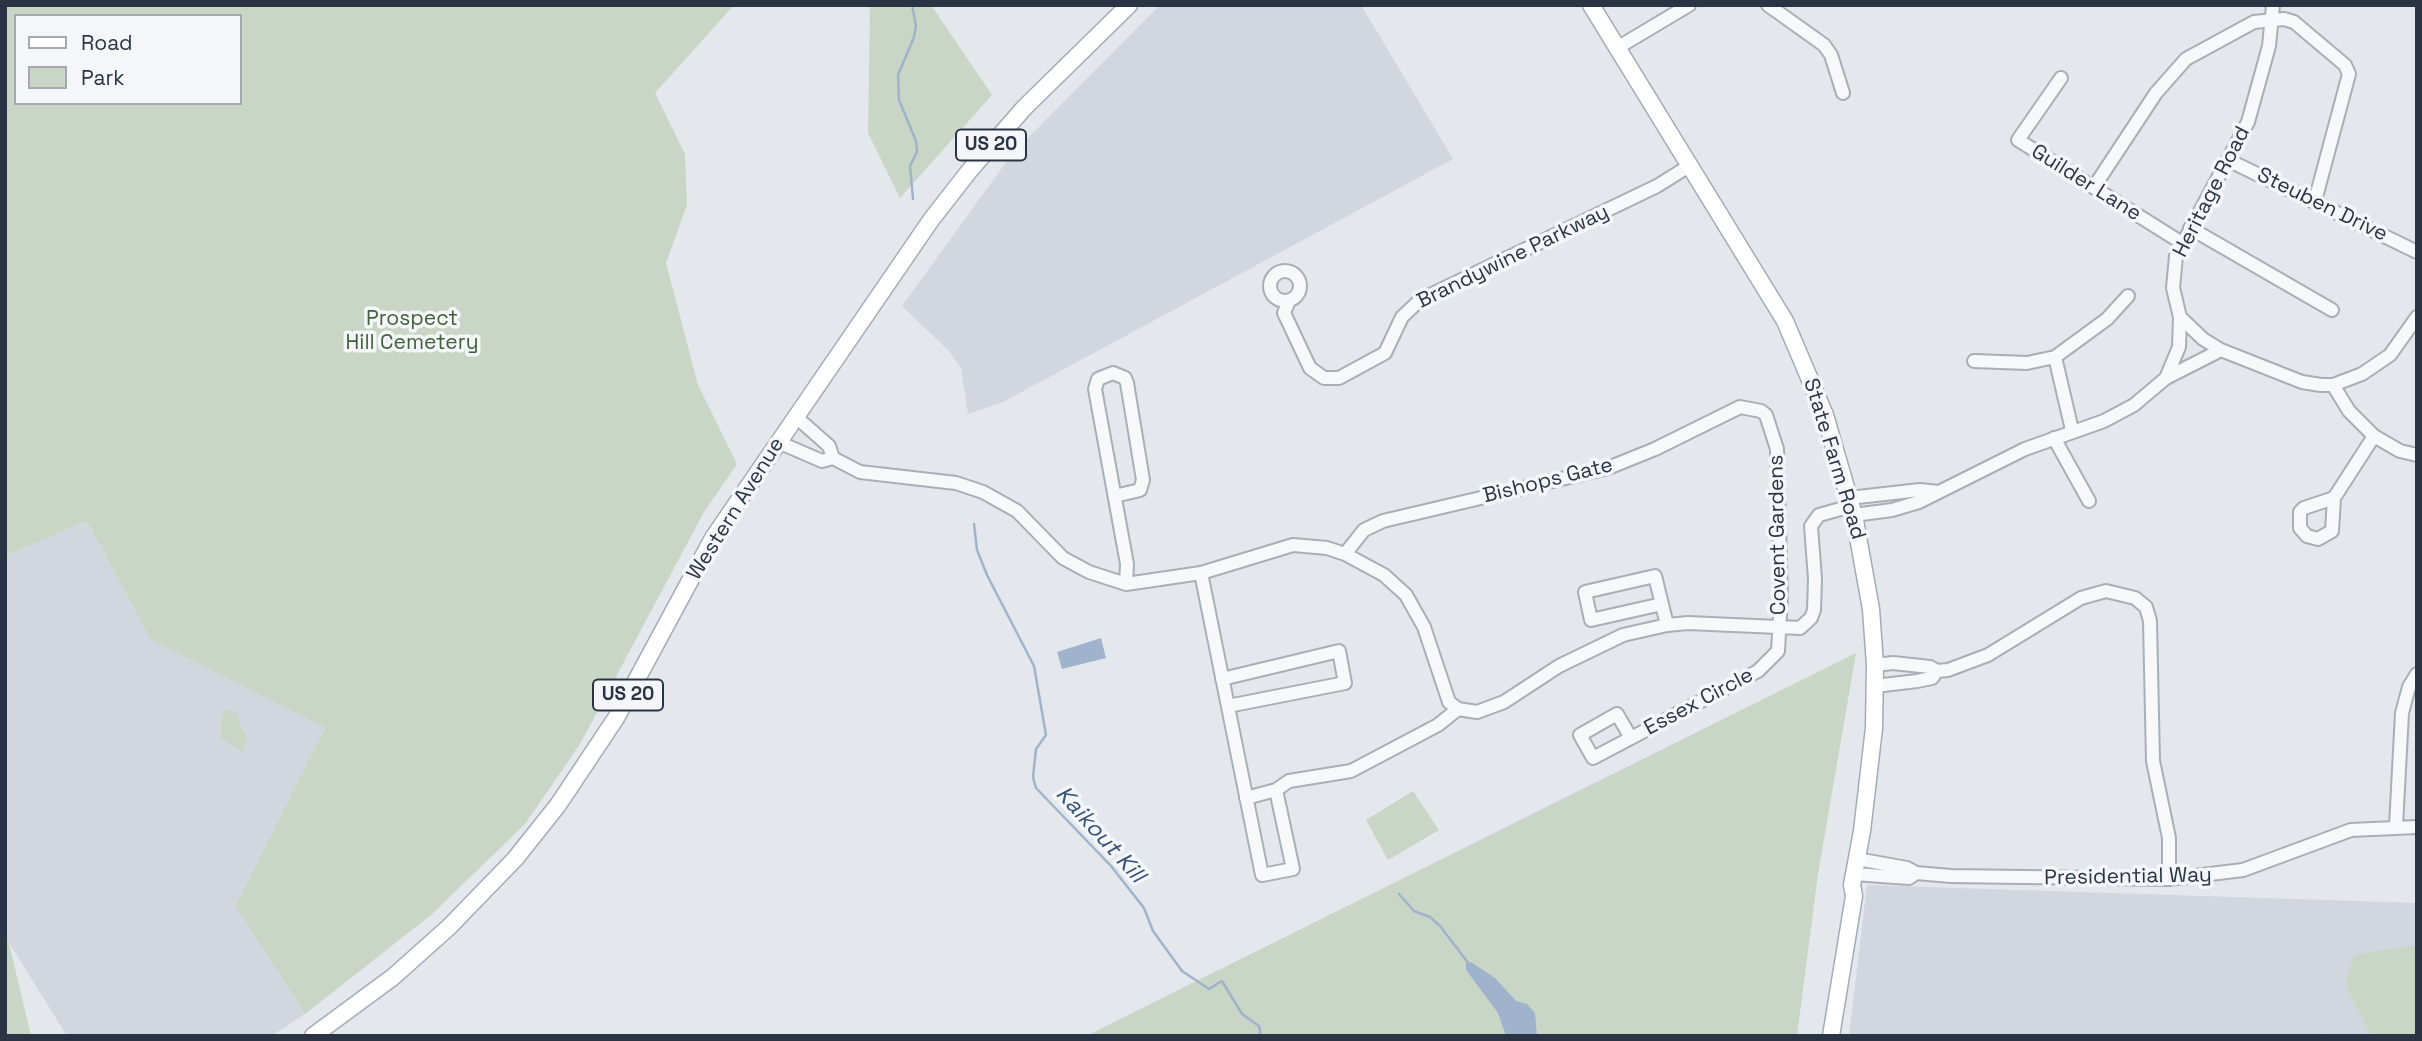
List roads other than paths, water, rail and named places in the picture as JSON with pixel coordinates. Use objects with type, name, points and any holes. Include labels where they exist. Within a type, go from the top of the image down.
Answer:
[{"type":"main road","name":"Western Avenue","points":[[313,1036],[393,977],[449,927],[515,859],[558,805],[616,718],[713,538],[930,220],[1024,108],[1129,5]]},
{"type":"main road","name":"State Farm Road","points":[[1591,5],[1785,321],[1825,415],[1851,507],[1871,609],[1875,686],[1871,764],[1854,896],[1831,1036]]},
{"type":"main road","name":"State Farm Road","points":[[1821,1036],[1843,897],[1855,873]]},
{"type":"street","points":[[1617,48],[1689,5]]},
{"type":"street","points":[[1768,5],[1824,45],[1831,55],[1843,93]]},
{"type":"street","name":"Heritage Road","points":[[2166,378],[2179,347],[2180,317],[2173,288],[2174,267],[2182,243],[2248,122],[2269,46],[2273,5]]},
{"type":"street","points":[[2094,187],[2175,69],[2186,59],[2254,22],[2273,19],[2294,22],[2345,65],[2350,74],[2315,201]]},
{"type":"street","name":"Guilder Lane","points":[[2061,78],[2018,141],[2182,243]]},
{"type":"street","name":"Steuben Drive","points":[[2228,160],[2417,251]]},
{"type":"street","name":"Brandywine Parkway","points":[[1288,303],[1284,313],[1310,368],[1324,378],[1339,378],[1385,353],[1402,317],[1420,300],[1657,186],[1689,166]]},
{"type":"street","points":[[2190,228],[2332,310]]},
{"type":"street","points":[[1974,361],[2026,363],[2055,356],[2107,319],[2128,296]]},
{"type":"street","points":[[2180,317],[2203,340],[2221,350],[2302,382],[2333,385],[2362,374],[2390,355],[2417,317]]},
{"type":"street","name":"Heritage Road","points":[[1780,628],[1800,628],[1811,618],[1814,610],[1815,579],[1809,534],[1814,520],[1826,511],[1920,490],[1938,492],[2053,438],[2104,421],[2134,405],[2166,378],[2221,350]]},
{"type":"street","points":[[2055,356],[2072,430]]},
{"type":"street","points":[[1115,496],[1140,490],[1143,480],[1127,383],[1125,377],[1113,373],[1098,379],[1095,389],[1127,564],[1126,584]]},
{"type":"street","points":[[2333,385],[2349,411],[2374,436],[2400,451],[2417,455]]},
{"type":"street","name":"Bishops Gate","points":[[1345,554],[1364,530],[1383,521],[1608,468],[1655,449],[1740,407],[1755,407]]},
{"type":"street","name":"Covent Gardens","points":[[1755,407],[1766,415],[1777,449],[1780,628]]},
{"type":"street","points":[[795,416],[829,446],[832,458]]},
{"type":"street","points":[[2334,498],[2374,436]]},
{"type":"street","points":[[2053,438],[2089,501]]},
{"type":"street","points":[[778,442],[822,461],[832,458],[860,472],[956,483],[983,492],[1017,511],[1063,558],[1089,572],[1126,584],[1201,573],[1293,545],[1327,548],[1345,554],[1384,575],[1406,595],[1424,627],[1444,692],[1458,709],[1477,712],[1490,709],[1595,647],[1623,635],[1667,625],[1780,628]]},
{"type":"street","points":[[1201,573],[1262,875],[1293,869],[1276,790]]},
{"type":"street","points":[[1662,604],[1591,620],[1585,593],[1654,576],[1662,604],[1667,625]]},
{"type":"street","points":[[1875,665],[1917,666],[1937,671],[1969,664],[2061,609],[2095,593],[2126,594],[2143,604],[2150,621],[2153,761],[2169,838],[2169,879]]},
{"type":"street","name":"Essex Circle","points":[[1630,738],[1767,665],[1778,651],[1780,628]]},
{"type":"street","points":[[1222,679],[1339,651],[1345,683],[1228,706]]},
{"type":"street","points":[[1875,686],[1932,678],[1937,671]]},
{"type":"street","points":[[2396,827],[2402,713],[2409,687],[2417,674]]},
{"type":"street","points":[[1246,798],[1276,790],[1289,781],[1351,771],[1438,725],[1458,709]]},
{"type":"street","name":"Presidential Way","points":[[1855,873],[1907,868],[1916,873],[2066,880],[2169,879],[2226,874],[2351,830],[2417,827]]},
{"type":"water","points":[[1101,638],[1106,658],[1062,669],[1057,652]]},
{"type":"water","points":[[1471,962],[1495,978],[1516,1001],[1527,1004],[1535,1013],[1537,1036],[1506,1036],[1498,1013],[1466,970],[1466,963]]},
{"type":"waterway","name":"Kaikout Kill","points":[[912,5],[916,26],[914,37],[898,75],[899,100],[916,141],[917,152],[910,166],[913,199]]},
{"type":"waterway","name":"Kaikout Kill","points":[[974,524],[977,550],[987,575],[1034,666],[1046,735],[1036,749],[1033,777],[1036,788],[1111,866],[1144,908],[1153,931],[1182,971],[1209,989],[1222,981],[1242,1014],[1259,1026],[1261,1036]]},
{"type":"waterway","points":[[1399,894],[1414,911],[1430,917],[1440,926],[1469,964]]},
{"type":"park label","name":"Prospect Hill Cemetery","points":[[412,331]]}]
